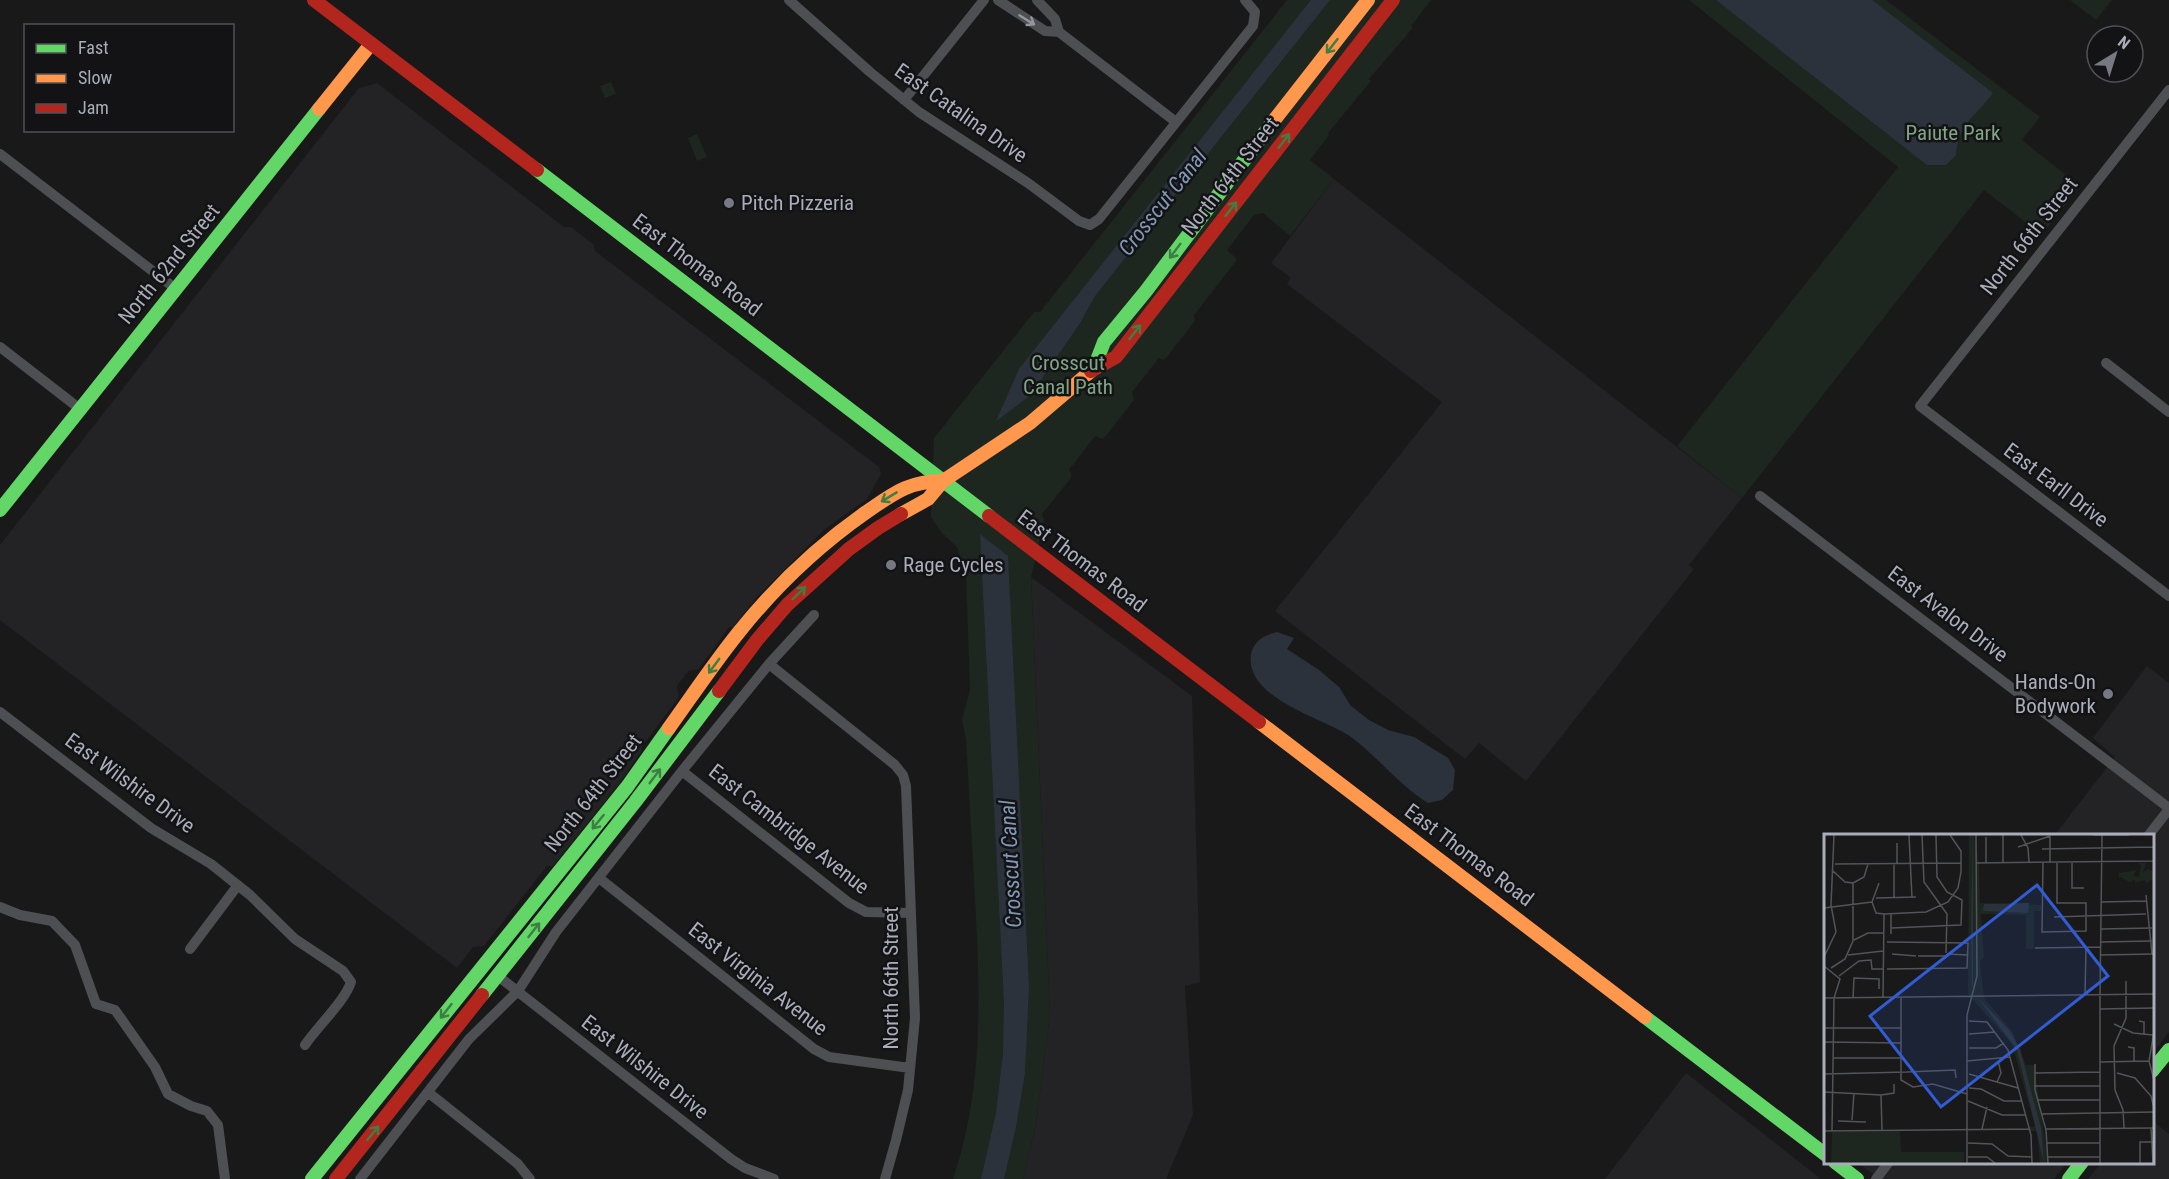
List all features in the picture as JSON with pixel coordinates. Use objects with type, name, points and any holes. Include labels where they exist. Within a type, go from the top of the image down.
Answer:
[{"type":"main road","name":"East Thomas Road","points":[[314,0],[1824,1153]]},
{"type":"main road","name":"North 64th Street","points":[[1094,368],[1104,342],[1146,291],[1232,175],[1368,0]]},
{"type":"main road","name":"North 64th Street","points":[[336,1179],[635,802],[764,632],[806,586],[849,549],[878,528],[928,499],[943,481],[1030,423],[1094,368],[1116,357],[1393,0]]},
{"type":"main road","name":"North 62nd Street","points":[[0,510],[371,44]]},
{"type":"main road","name":"North 64th Street","points":[[312,1179],[627,786],[768,598],[835,534],[856,519],[909,485],[924,481],[943,481]]},
{"type":"main road","points":[[750,620],[764,632]]},
{"type":"main road","points":[[483,965],[498,976]]},
{"type":"main road","points":[[2154,1069],[2169,1050]]},
{"type":"main road","points":[[1838,1164],[1857,1179]]},
{"type":"main road","points":[[2069,1179],[2080,1164]]},
{"type":"street","name":"East Catalina Drive","points":[[789,0],[904,100],[936,124],[1040,191],[1079,221],[1090,225],[1099,219],[1176,122]]},
{"type":"street","points":[[904,100],[984,0]]},
{"type":"street","points":[[998,0],[1045,31],[1059,32],[1176,122],[1253,26],[1255,12],[1245,0]]},
{"type":"street","points":[[1036,0],[1055,19],[1059,32]]},
{"type":"street","name":"North 66th Street","points":[[1920,406],[2169,90]]},
{"type":"street","points":[[0,154],[176,289]]},
{"type":"street","points":[[0,347],[80,409]]},
{"type":"street","points":[[2106,363],[2169,412]]},
{"type":"street","name":"East Earll Drive","points":[[1920,406],[2169,596]]},
{"type":"street","name":"East Avalon Drive","points":[[1760,496],[2169,808]]},
{"type":"street","points":[[360,1179],[470,1039],[518,991],[549,942],[682,771],[769,664],[814,615]]},
{"type":"street","name":"North 66th Street","points":[[769,664],[896,765],[903,775],[906,786],[915,1018],[910,1068],[896,1140],[885,1179]]},
{"type":"street","name":"East Wilshire Drive","points":[[0,712],[151,828],[199,855],[238,885],[295,939],[343,971],[351,982],[347,994],[304,1045]]},
{"type":"street","name":"East Cambridge Avenue","points":[[682,771],[849,903],[866,912],[911,913]]},
{"type":"street","points":[[2150,834],[2169,808]]},
{"type":"street","name":"East Virginia Avenue","points":[[599,878],[814,1049],[829,1058],[910,1068]]},
{"type":"street","points":[[190,949],[238,885]]},
{"type":"street","points":[[0,907],[20,915],[52,921],[75,945],[96,1004],[115,1010],[155,1067],[168,1094],[191,1106],[207,1111],[218,1125],[225,1179]]},
{"type":"street","name":"East Wilshire Drive","points":[[498,976],[731,1159],[745,1168],[774,1179]]},
{"type":"street","points":[[429,1093],[518,1164],[530,1179]]},
{"type":"street","points":[[1876,1179],[1887,1164]]},
{"type":"street","points":[[740,1179],[745,1168]]},
{"type":"shaded area","points":[[377,83],[564,227],[571,227],[594,245],[595,251],[879,467],[881,474],[867,499],[825,529],[756,598],[733,627],[729,627],[699,669],[688,671],[677,686],[679,697],[641,748],[642,751],[618,785],[553,866],[547,866],[484,946],[473,947],[457,968],[0,620],[0,545],[359,88]]},
{"type":"shaded area","points":[[1334,179],[1742,498],[1689,565],[1694,569],[1526,781],[1479,743],[1465,759],[1275,611],[1442,402],[1287,284],[1291,278],[1271,263]]},
{"type":"shaded area","points":[[1031,577],[1192,696],[1200,982],[1185,986],[1193,1115],[1166,1179],[1023,1179],[1036,1124],[1050,1014]]},
{"type":"shaded area","points":[[2147,666],[2169,683],[2169,1032],[2154,1052],[2154,834],[2056,834],[2115,757],[2093,738]]},
{"type":"shaded area","points":[[1686,1073],[1821,1179],[1605,1179]]},
{"type":"shaded area","points":[[2154,1122],[2169,1134],[2169,1179],[2088,1179],[2100,1164],[2154,1164]]},
{"type":"shaded area","points":[[1859,1164],[2066,1164],[2054,1179],[1880,1179]]},
{"type":"green space","name":"Crosscut Canal Path","points":[[1287,0],[1431,0],[1411,26],[1413,28],[1369,79],[1371,81],[1328,133],[1329,135],[1310,160],[1334,179],[1290,236],[1263,213],[1254,215],[1227,250],[1236,258],[1236,261],[1194,315],[1195,321],[1166,358],[1163,360],[1159,358],[1132,392],[1134,400],[1106,436],[1102,439],[1095,436],[1069,470],[1071,478],[1042,514],[1044,520],[1031,577],[1050,1014],[1036,1124],[1023,1179],[953,1179],[963,1145],[975,1076],[978,1040],[978,969],[966,739],[962,720],[970,690],[966,575],[957,547],[941,532],[931,517],[934,438],[1034,312],[1040,312]]},
{"type":"green space","name":"Paiute Park","points":[[1689,0],[1886,0],[2040,117],[2022,140],[2080,186],[2042,235],[1984,190],[1742,498],[1677,446],[1898,167]]},
{"type":"green space","points":[[2070,0],[2112,0],[2096,20]]},
{"type":"green space","points":[[611,82],[616,94],[605,98],[600,86]]},
{"type":"green space","points":[[697,134],[707,157],[697,161],[688,138]]},
{"type":"water","name":"Crosscut Canal","points":[[1311,0],[1330,0],[1095,296],[1035,392],[996,421],[1019,369]]},
{"type":"water","points":[[1716,0],[1872,0],[1993,93],[1964,127],[1956,155],[1946,165],[1927,165]]},
{"type":"water","name":"Crosscut Canal","points":[[980,534],[1008,556],[1029,987],[1025,1073],[1004,1179],[981,1179],[996,1113],[1003,1053],[1004,1002]]},
{"type":"water","points":[[1277,632],[1294,638],[1287,649],[1319,670],[1339,687],[1351,706],[1369,720],[1388,730],[1414,737],[1448,758],[1455,770],[1453,790],[1442,800],[1428,803],[1417,796],[1351,737],[1272,695],[1260,683],[1252,670],[1251,654],[1252,649],[1261,639]]},
{"type":"traffic: fast","points":[[0,510],[319,109]]},
{"type":"traffic: fast","points":[[1094,368],[1104,342],[1146,291],[1272,123]]},
{"type":"traffic: fast","points":[[537,170],[989,516]]},
{"type":"traffic: fast","points":[[482,995],[635,802],[719,691]]},
{"type":"traffic: fast","points":[[312,1179],[627,787],[669,728]]},
{"type":"traffic: fast","points":[[1645,1017],[1824,1153]]},
{"type":"traffic: fast","points":[[2154,1069],[2169,1050]]},
{"type":"traffic: fast","points":[[1838,1164],[1857,1179]]},
{"type":"traffic: fast","points":[[2069,1179],[2080,1164]]},
{"type":"traffic: slow","points":[[1272,123],[1368,0]]},
{"type":"traffic: slow","points":[[319,109],[371,44]]},
{"type":"traffic: slow","points":[[901,514],[928,499],[943,481],[1030,423],[1091,371]]},
{"type":"traffic: slow","points":[[669,728],[753,615],[814,553],[865,513],[901,490],[920,483],[943,481]]},
{"type":"traffic: slow","points":[[1259,722],[1645,1017]]},
{"type":"traffic: jam","points":[[314,0],[537,170]]},
{"type":"traffic: jam","points":[[1091,371],[1116,357],[1393,0]]},
{"type":"traffic: jam","points":[[719,691],[757,640],[787,605],[849,549],[901,514]]},
{"type":"traffic: jam","points":[[989,516],[1259,722]]},
{"type":"traffic: jam","points":[[336,1179],[482,995]]},
{"type":"place","name":"Pitch Pizzeria","points":[[729,203]]},
{"type":"place","name":"Rage Cycles","points":[[891,565]]},
{"type":"place","name":"Hands-On Bodywork","points":[[2108,694]]}]
